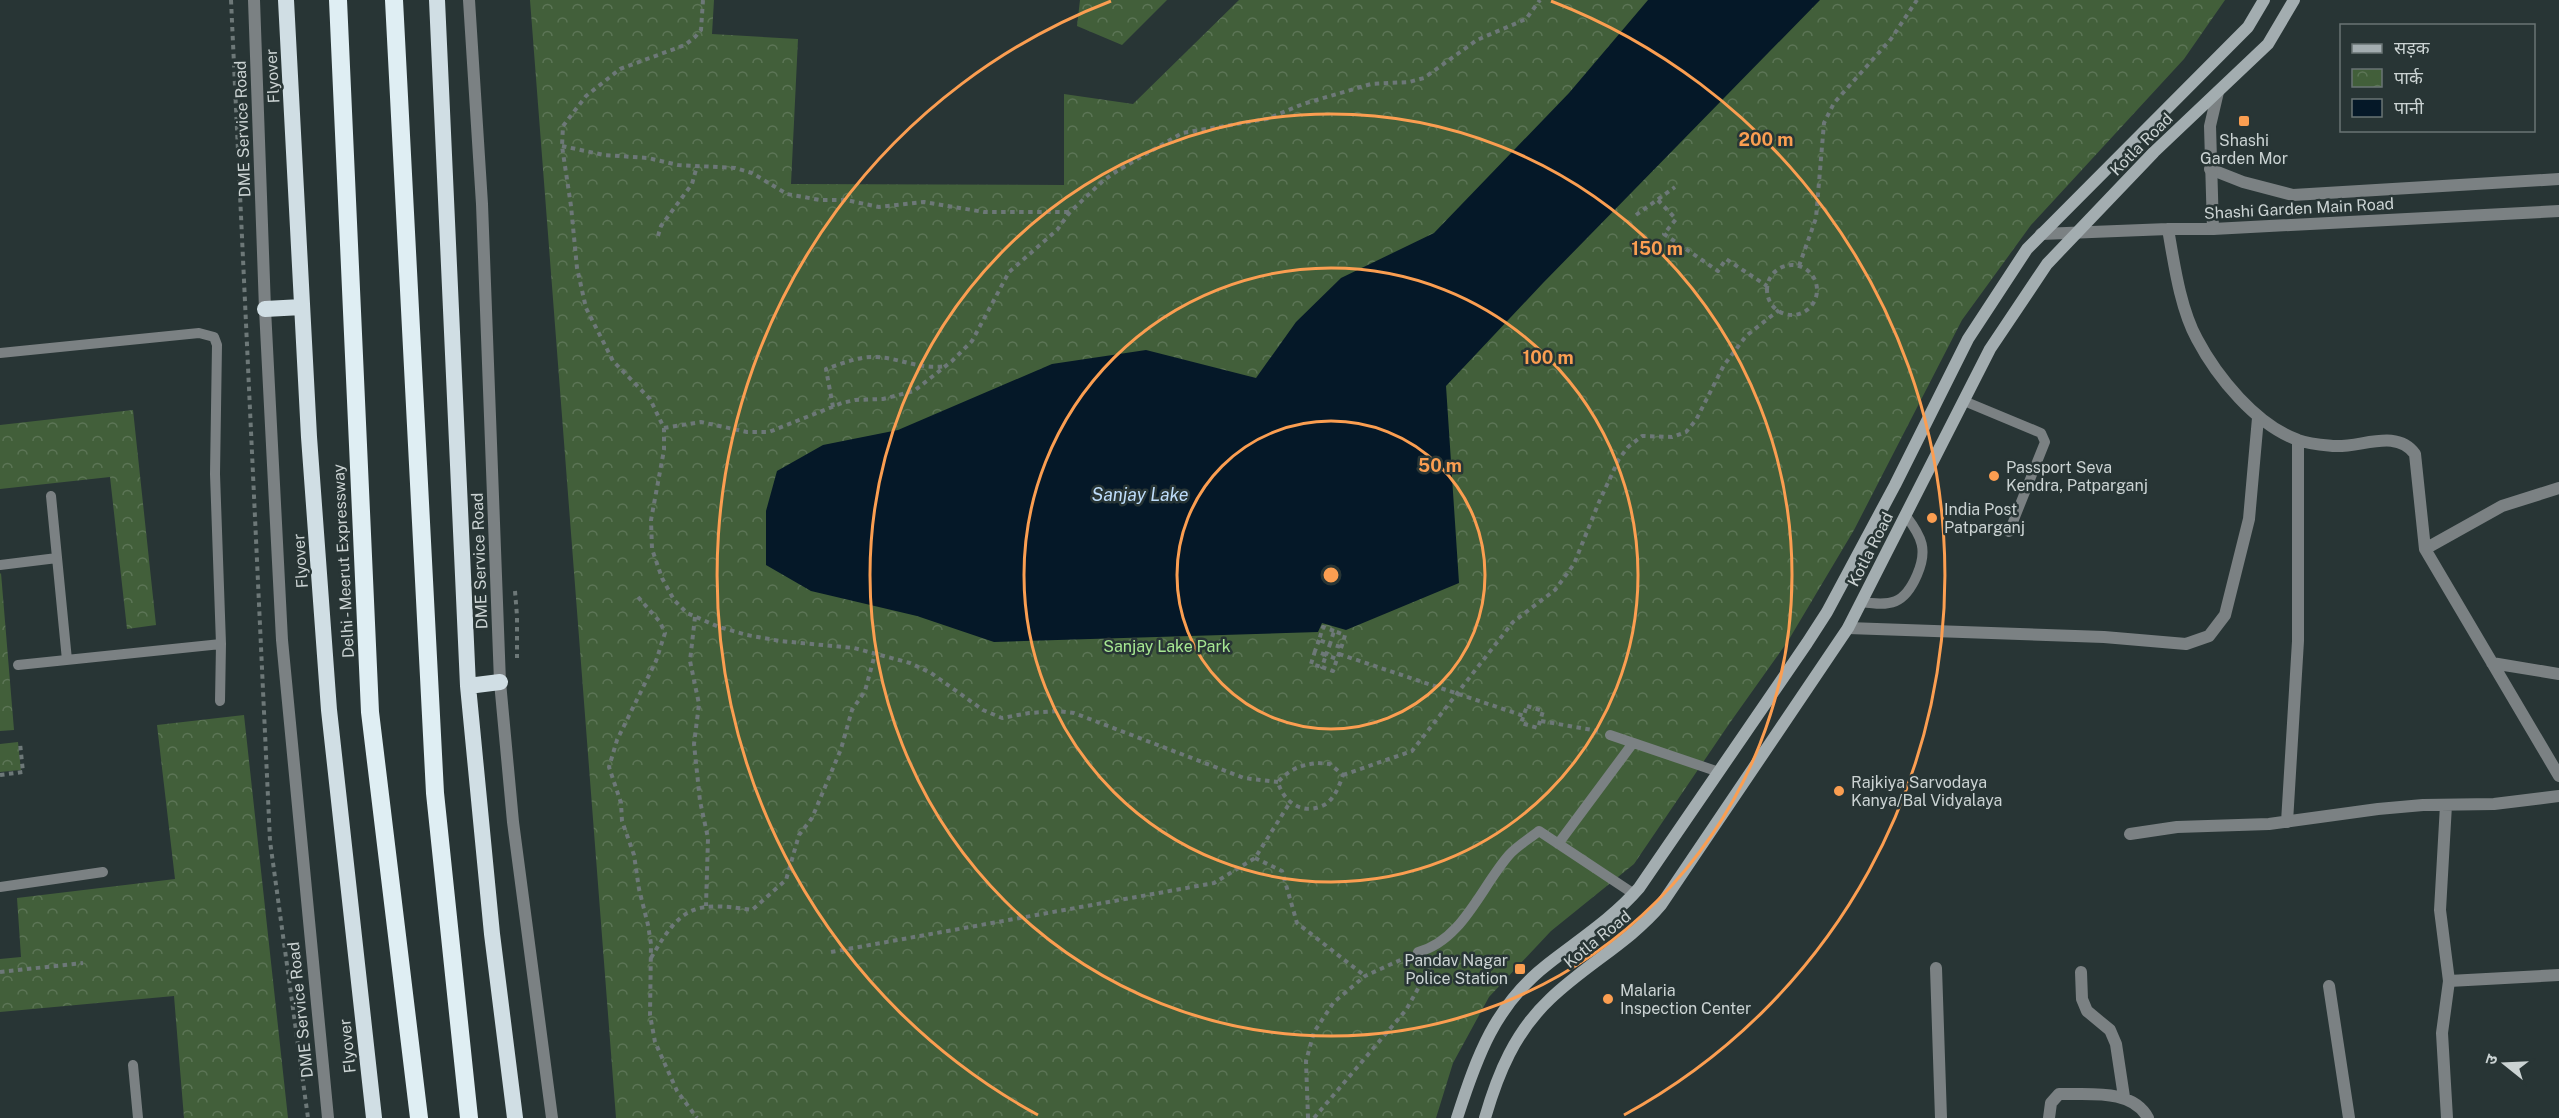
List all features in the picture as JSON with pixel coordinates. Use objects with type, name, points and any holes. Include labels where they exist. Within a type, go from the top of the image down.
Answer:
[{"type":"highway","name":"Flyover","points":[[286,0],[309,437],[329,710],[374,1118]]},
{"type":"highway","name":"Delhi - Meerut Expressway","points":[[338,0],[370,712],[419,1118]]},
{"type":"highway","points":[[394,0],[435,793],[469,1118]]},
{"type":"highway","points":[[437,0],[468,686],[492,934],[516,1118]]},
{"type":"highway","points":[[265,309],[302,307]]},
{"type":"highway","points":[[468,686],[500,682]]},
{"type":"main road","name":"Kotla Road","points":[[1457,1118],[1482,1046],[1516,993],[1547,965],[1615,913],[1634,894],[1827,612],[1895,485],[1968,339],[2027,249],[2248,27],[2264,0]]},
{"type":"main road","name":"Kotla Road","points":[[1485,1118],[1499,1072],[1521,1034],[1551,998],[1641,926],[1661,905],[1848,628],[1990,349],[2047,264],[2154,153],[2268,44],[2294,0]]},
{"type":"street","name":"DME Service Road","points":[[254,0],[265,309],[282,640],[328,1118]]},
{"type":"street","name":"DME Service Road","points":[[469,0],[482,204],[500,682],[513,822],[552,1118]]},
{"type":"street","points":[[2213,229],[2210,126],[2218,92]]},
{"type":"street","points":[[2210,169],[2243,182],[2293,195],[2559,179]]},
{"type":"street","name":"Shashi Garden Main Road","points":[[2041,234],[2213,229],[2559,211]]},
{"type":"street","points":[[2168,229],[2178,282],[2196,338],[2230,388],[2258,418],[2298,440],[2337,446],[2395,440],[2408,445],[2415,454],[2425,549],[2559,776]]},
{"type":"street","points":[[1848,628],[2104,637],[2186,644],[2209,636],[2224,615],[2249,519],[2258,418]]},
{"type":"street","points":[[2287,822],[2298,641],[2298,440]]},
{"type":"street","points":[[2425,549],[2502,506],[2559,488]]},
{"type":"street","points":[[2492,663],[2559,674]]},
{"type":"street","points":[[2130,834],[2177,827],[2287,822],[2378,809],[2494,804],[2559,796]]},
{"type":"street","points":[[2446,805],[2440,910],[2449,981],[2442,1033],[2447,1118]]},
{"type":"street","points":[[1936,968],[1941,1118]]},
{"type":"street","points":[[2081,972],[2082,999],[2087,1011],[2110,1029],[2116,1044],[2124,1097]]},
{"type":"street","points":[[2449,981],[2559,975]]},
{"type":"street","points":[[2329,986],[2349,1118]]},
{"type":"street","points":[[2049,1118],[2051,1103],[2059,1094],[2124,1097],[2143,1109],[2148,1118]]},
{"type":"lane","points":[[0,353],[199,333],[214,338],[217,345],[215,474],[222,645],[220,701]]},
{"type":"lane","points":[[1964,401],[2041,433],[2045,442],[2009,532]]},
{"type":"lane","points":[[51,496],[67,660]]},
{"type":"lane","points":[[1861,602],[1879,604],[1894,602],[1907,596],[1915,582],[1924,560],[1922,541],[1906,516]]},
{"type":"lane","points":[[0,565],[57,558]]},
{"type":"lane","points":[[18,665],[222,645]]},
{"type":"lane","points":[[1610,735],[1719,772]]},
{"type":"lane","points":[[1558,844],[1633,742]]},
{"type":"lane","points":[[1418,952],[1432,948],[1447,938],[1510,854],[1539,831],[1634,894]]},
{"type":"lane","points":[[0,887],[104,872]]},
{"type":"lane","points":[[133,1065],[138,1118]]},
{"type":"path","points":[[703,0],[701,30],[695,37],[685,45],[620,69],[586,96],[564,126],[561,146],[572,207],[577,268],[586,308],[613,361],[650,399],[664,428],[664,450],[651,520],[652,549],[662,578],[674,600],[695,616],[719,627],[747,635],[854,648],[910,663],[931,673],[982,710],[1002,718],[1029,713],[1058,711],[1074,713],[1245,778],[1278,782]]},
{"type":"path","points":[[664,428],[700,422],[757,434],[779,429],[855,400],[883,399],[914,391],[946,365],[977,334],[1009,272],[1057,230],[1070,212],[1104,180],[1182,133],[1267,119],[1303,104],[1371,84],[1409,82],[1424,78],[1477,40],[1526,19],[1540,0]]},
{"type":"path","points":[[1799,266],[1816,218],[1824,123],[1833,103],[1891,39],[1917,0]]},
{"type":"path","points":[[561,146],[604,155],[696,166],[735,168],[752,173],[787,194],[820,200],[846,200],[879,207],[924,202],[1004,213],[1070,212]]},
{"type":"path","points":[[658,236],[661,226],[684,198],[692,184],[696,166]]},
{"type":"path","points":[[1636,215],[1675,187]]},
{"type":"path","points":[[1658,200],[1676,219],[1664,234],[1718,271],[1726,259],[1767,286]]},
{"type":"path","points":[[1789,265],[1799,266],[1805,268],[1813,278],[1815,298],[1811,305],[1799,313],[1792,314],[1779,310],[1770,301],[1767,286],[1779,268],[1789,265]]},
{"type":"path","points":[[1343,775],[1412,751],[1513,622],[1556,590],[1574,564],[1599,502],[1619,459],[1628,447],[1642,436],[1672,437],[1686,432],[1696,420],[1724,365],[1746,336],[1779,310]]},
{"type":"path","points":[[833,407],[826,369],[872,357],[885,357],[931,368],[946,365]]},
{"type":"path","points":[[638,597],[660,622],[665,633],[656,661],[617,740],[609,767],[621,803],[622,821],[634,855],[651,944],[650,1016],[655,1042],[677,1090],[697,1118]]},
{"type":"path","points":[[695,616],[690,661],[699,704],[694,744],[700,801],[708,838],[706,906]]},
{"type":"path","points":[[1323,627],[1334,631],[1345,635],[1333,671],[1311,664],[1323,627]]},
{"type":"path","points":[[1322,668],[1334,631]]},
{"type":"path","points":[[1319,640],[1341,647]]},
{"type":"path","points":[[1315,651],[1338,656],[1524,716]]},
{"type":"path","points":[[650,961],[666,933],[695,908],[716,904],[752,910],[786,880],[799,835],[812,818],[842,749],[852,710],[865,691],[875,654]]},
{"type":"path","points":[[1527,706],[1544,711],[1540,721],[1538,729],[1521,723],[1527,706]]},
{"type":"path","points":[[1540,721],[1610,735]]},
{"type":"path","points":[[0,775],[23,772],[20,743]]},
{"type":"path","points":[[1278,782],[1288,771],[1303,765],[1318,763],[1330,764],[1343,775]]},
{"type":"path","points":[[1278,782],[1280,792],[1289,804],[1305,808],[1321,806],[1338,789],[1343,775]]},
{"type":"path","points":[[831,952],[1214,883],[1255,858],[1289,804]]},
{"type":"path","points":[[1255,858],[1282,871],[1297,923],[1365,976]]},
{"type":"path","points":[[1314,1118],[1406,1010],[1447,938]]},
{"type":"path","points":[[1308,1118],[1306,1061],[1314,1032],[1334,1002],[1365,976],[1418,952]]},
{"type":"path","points":[[0,972],[82,963]]},
{"type":"green space","name":"Sanjay Lake Park","points":[[530,0],[714,0],[712,34],[798,39],[791,184],[1064,185],[1064,94],[1133,104],[1239,0],[2225,0],[2184,59],[2031,225],[1962,320],[1854,530],[1788,641],[1634,864],[1551,931],[1489,997],[1453,1063],[1436,1118],[616,1118]]},
{"type":"green space","points":[[1080,0],[1167,0],[1122,45],[1077,26]]},
{"type":"green space","points":[[133,410],[156,625],[127,629],[110,477],[0,489],[0,425]]},
{"type":"green space","points":[[0,574],[14,730],[0,731]]},
{"type":"green space","points":[[244,715],[288,1118],[184,1118],[174,996],[0,1012],[0,959],[21,957],[17,898],[175,879],[157,725]]},
{"type":"green space","points":[[18,742],[21,770],[0,772],[0,744]]},
{"type":"water","name":"Sanjay Lake","points":[[1648,0],[1820,0],[1543,283],[1446,386],[1459,583],[1346,630],[1322,623],[1318,632],[994,642],[917,616],[811,591],[766,565],[766,511],[777,471],[823,445],[898,430],[1052,364],[1146,350],[1256,378],[1296,322],[1341,278],[1434,233],[1569,93]]},
{"type":"place","name":"Shashi Garden Mor","points":[[2244,121]]},
{"type":"place","name":"Passport Seva Kendra, Patparganj","points":[[1994,476]]},
{"type":"place","name":"India Post Patparganj","points":[[1932,518]]},
{"type":"place","name":"Rajkiya Sarvodaya Kanya/Bal Vidyalaya","points":[[1839,791]]},
{"type":"place","name":"Pandav Nagar Police Station","points":[[1520,969]]},
{"type":"place","name":"Malaria Inspection Center","points":[[1608,999]]}]
